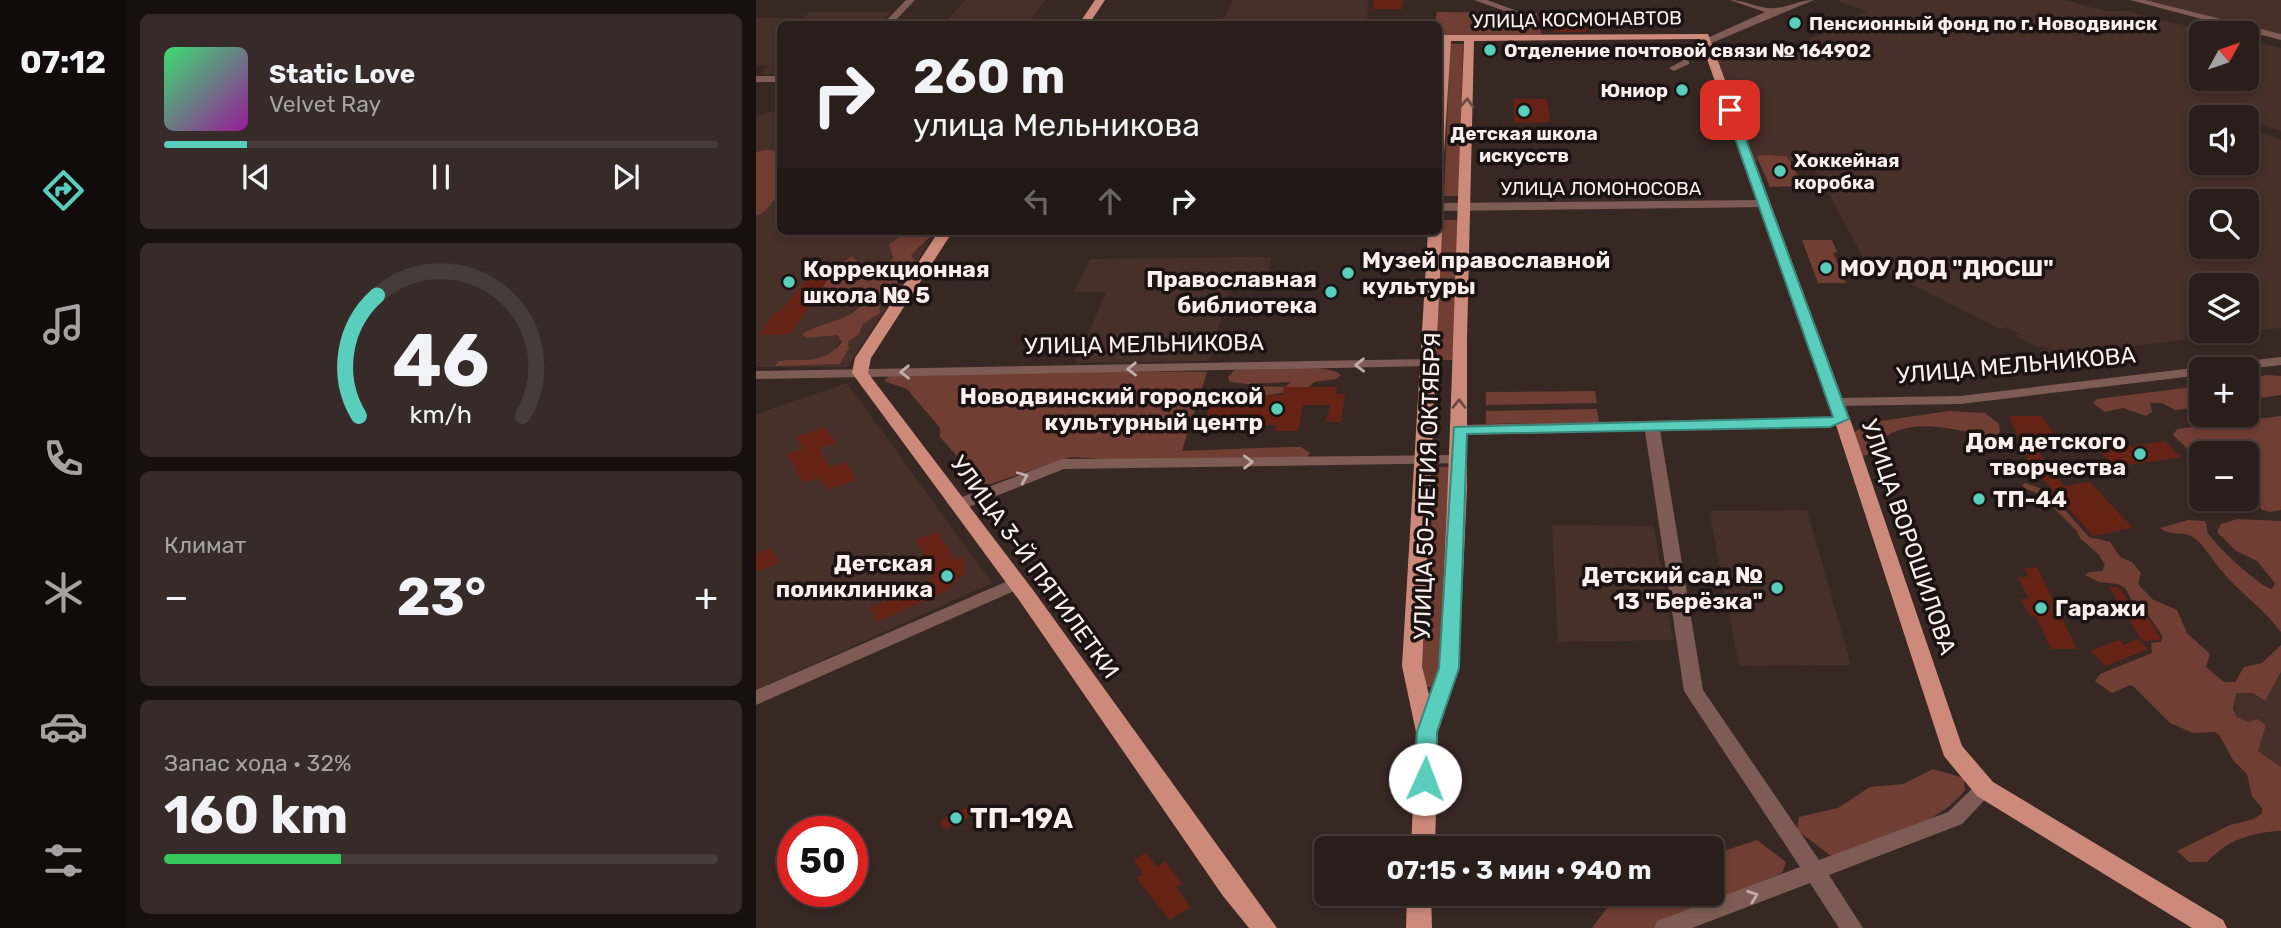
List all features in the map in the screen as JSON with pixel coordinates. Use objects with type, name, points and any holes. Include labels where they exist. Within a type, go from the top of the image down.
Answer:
[{"type":"main road","points":[[1086,21],[1100,0]]},
{"type":"main road","name":"УЛИЦА КОСМОНАВТОВ","points":[[1442,38],[1708,38]]},
{"type":"main road","name":"УЛИЦА 50-ЛЕТИЯ ОКТЯБРЯ","points":[[1427,732],[1449,668],[1459,460],[1469,38]]},
{"type":"main road","name":"УЛИЦА ВОРОШИЛОВА","points":[[1708,38],[1842,419],[1952,750],[1985,789],[2214,928]]},
{"type":"main road","points":[[860,373],[863,358],[943,235]]},
{"type":"main road","name":"УЛИЦА 50-ЛЕТИЯ ОКТЯБРЯ","points":[[1423,836],[1427,732],[1412,666],[1435,235]]},
{"type":"main road","name":"УЛИЦА 3-Й ПЯТИЛЕТКИ","points":[[860,373],[960,504],[1232,888],[1264,928]]},
{"type":"street","points":[[890,21],[911,0]]},
{"type":"street","points":[[1478,0],[1516,12]]},
{"type":"street","points":[[1734,0],[1773,12]]},
{"type":"street","points":[[1708,38],[1810,0]]},
{"type":"street","points":[[2134,0],[2281,37]]},
{"type":"street","points":[[1674,68],[1686,62]]},
{"type":"street","points":[[756,79],[777,79]]},
{"type":"street","name":"УЛИЦА ЛОМОНОСОВА","points":[[1442,207],[1765,204]]},
{"type":"street","points":[[2259,364],[2281,361]]},
{"type":"street","name":"УЛИЦА МЕЛЬНИКОВА","points":[[756,375],[1428,363]]},
{"type":"street","name":"УЛИЦА МЕЛЬНИКОВА","points":[[1835,402],[1960,400],[2189,373]]},
{"type":"street","points":[[1459,430],[1830,422],[1842,419]]},
{"type":"street","points":[[1652,426],[1694,691],[1852,928]]},
{"type":"street","points":[[960,504],[1062,464],[1459,460]]},
{"type":"street","points":[[756,698],[1017,583]]},
{"type":"street","points":[[1665,928],[1815,874],[1955,818],[1985,789]]},
{"type":"shaded area","points":[[966,0],[1046,0],[1029,21],[946,21]]},
{"type":"shaded area","points":[[1233,0],[1368,0],[1367,21],[1222,21]]},
{"type":"shaded area","points":[[2064,0],[2106,11],[2126,11],[2189,27],[2189,91],[2259,91],[2259,42],[2281,48],[2281,131],[2259,124],[2259,105],[2189,105],[2189,175],[2259,175],[2259,132],[2281,140],[2281,328],[2259,331],[2259,273],[2189,273],[2189,339],[2046,357],[2040,351],[2051,350],[2042,346],[2039,348],[2015,336],[2018,333],[2005,327],[2000,329],[1865,261],[1811,161],[1753,161],[1716,56],[1782,57],[1801,49],[1802,43],[1867,11],[1838,1]]},
{"type":"shaded area","points":[[2137,0],[2281,0],[2281,35],[2259,30],[2259,21],[2223,21]]},
{"type":"shaded area","points":[[811,12],[891,12],[881,21],[777,21],[777,74],[760,74],[770,66],[756,65],[756,18],[803,18]]},
{"type":"shaded area","points":[[1437,12],[1537,13],[1541,34],[1442,35],[1442,21],[1436,21]]},
{"type":"shaded area","points":[[1450,44],[1463,44],[1459,196],[1444,196]]},
{"type":"shaded area","points":[[777,110],[777,151],[756,152],[756,116]]},
{"type":"shaded area","points":[[777,151],[777,198],[764,212],[756,216],[756,152]]},
{"type":"shaded area","name":"Хоккейная коробка","points":[[1787,156],[1804,186],[1770,187],[1757,157]]},
{"type":"shaded area","name":"Коррекционная школа № 5","points":[[777,198],[777,235],[901,235],[889,245],[892,260],[855,272],[857,264],[847,258],[819,288],[825,292],[859,288],[869,292],[864,301],[844,320],[811,329],[807,338],[833,334],[841,339],[832,353],[818,359],[777,362],[840,364],[849,348],[848,342],[857,336],[863,324],[880,313],[879,300],[885,291],[904,278],[911,267],[911,255],[928,241],[931,235],[934,235],[847,367],[756,367],[756,216]]},
{"type":"shaded area","points":[[1442,220],[1457,220],[1454,360],[1436,360]]},
{"type":"shaded area","points":[[901,235],[932,235],[911,255],[914,260],[907,275],[879,300],[880,313],[863,324],[859,334],[848,342],[849,348],[840,364],[775,366],[779,361],[821,357],[842,342],[837,335],[807,338],[802,334],[856,310],[869,292],[860,288],[821,291],[829,272],[852,256],[857,261],[855,272],[889,262],[893,258],[889,245]]},
{"type":"shaded area","name":"МОУ ДОД \"ДЮСШ\"","points":[[1802,240],[1832,240],[1837,252],[1833,253],[1846,283],[1818,283]]},
{"type":"shaded area","points":[[1271,257],[1266,287],[1230,288],[1209,361],[1076,363],[1106,292],[1074,292],[1090,259]]},
{"type":"shaded area","points":[[1267,367],[1327,369],[1341,375],[1336,379],[1314,382],[1308,388],[1256,396],[1249,395],[1246,390],[1258,386],[1285,387],[1291,382],[1248,384],[1230,382],[1228,377],[1235,370]]},
{"type":"shaded area","points":[[1207,372],[1182,451],[1301,447],[1310,453],[1307,457],[1071,457],[978,488],[974,486],[971,472],[940,437],[940,428],[907,389],[884,381],[890,375]]},
{"type":"shaded area","points":[[2281,376],[2281,395],[2259,398],[2259,377]]},
{"type":"shaded area","points":[[847,383],[992,583],[756,690],[756,414]]},
{"type":"shaded area","points":[[2189,388],[2189,408],[2175,410],[2162,403],[2150,403],[2152,412],[2146,416],[2123,408],[2105,412],[2093,403],[2097,399]]},
{"type":"shaded area","points":[[1595,391],[1597,403],[1486,405],[1486,392]]},
{"type":"shaded area","points":[[1597,409],[1599,422],[1486,424],[1486,411]]},
{"type":"shaded area","points":[[1949,411],[1985,413],[1999,424],[2000,435],[1993,437],[1932,426],[1902,429],[1888,435],[1876,445],[1877,453],[1861,456],[1850,436],[1867,423]]},
{"type":"shaded area","points":[[2281,416],[2281,510],[2270,512],[2260,509],[2259,503],[2259,441],[2189,441],[2189,450],[2173,435],[2177,429],[2193,427],[2259,427],[2259,419]]},
{"type":"shaded area","points":[[1430,467],[1449,467],[1444,650],[1435,687],[1425,687],[1420,649]]},
{"type":"shaded area","points":[[2025,483],[2048,491],[2089,537],[2110,542],[2120,557],[2132,562],[2141,573],[2138,584],[2152,599],[2177,610],[2187,633],[2210,654],[2206,667],[2224,682],[2235,682],[2244,667],[2262,663],[2281,645],[2281,672],[2265,701],[2253,693],[2236,693],[2233,709],[2237,717],[2248,722],[2257,719],[2266,725],[2258,751],[2281,767],[2281,831],[2260,833],[2241,839],[2223,848],[2207,862],[2189,862],[2177,851],[2230,825],[2254,819],[2262,813],[2262,808],[2252,796],[2247,774],[2233,760],[2215,732],[2193,733],[2170,723],[2130,685],[2112,693],[2095,681],[2100,674],[2152,653],[2151,643],[2161,642],[2163,637],[2147,613],[2134,604],[2125,588],[2118,584],[2099,582],[2085,575],[2102,571],[2105,565],[2099,555],[2050,504],[2049,498],[2024,488],[2022,485]]},
{"type":"shaded area","name":"Детский сад № 13 \"Берёзка\"","points":[[1807,510],[1851,665],[1739,666],[1709,511]]},
{"type":"shaded area","points":[[2237,519],[2281,521],[2281,632],[2227,577],[2196,539],[2160,528],[2188,520],[2205,521],[2210,536],[2226,553],[2247,573],[2272,589],[2275,583],[2257,561],[2236,551],[2217,532],[2221,524]]},
{"type":"shaded area","points":[[1552,525],[1654,526],[1673,640],[1558,642]]},
{"type":"shaded area","points":[[2281,672],[2281,767],[2258,751],[2264,728],[2257,719],[2248,722],[2237,717],[2233,696],[2236,693],[2253,693],[2265,701]]},
{"type":"shaded area","points":[[1933,769],[1964,778],[1965,790],[1954,802],[1922,823],[1831,856],[1797,830],[1799,817],[1838,808],[1870,787],[1903,784]]},
{"type":"shaded area","points":[[1757,840],[1786,862],[1782,873],[1724,899],[1724,851]]},
{"type":"shaded area","points":[[1608,906],[1708,906],[1659,928],[1592,928]]},
{"type":"building","points":[[1374,0],[1403,0],[1402,9],[1372,9]]},
{"type":"building","points":[[1553,22],[1585,22],[1586,32],[1554,32]]},
{"type":"building","name":"Детская школа искусств","points":[[1513,99],[1547,99],[1550,122],[1515,123]]},
{"type":"building","points":[[817,267],[838,267],[817,294],[862,293],[854,305],[810,306],[791,334],[759,335],[774,313],[779,313]]},
{"type":"building","name":"Новодвинский городской культурный центр","points":[[1284,387],[1337,387],[1336,394],[1345,394],[1341,422],[1326,422],[1330,405],[1303,405],[1298,431],[1275,431],[1277,425],[1203,426],[1212,395],[1282,395]]},
{"type":"building","points":[[2009,416],[2042,416],[2064,448],[2038,449],[2046,465],[2065,486],[2090,482],[2133,528],[2093,536],[2030,465]]},
{"type":"building","points":[[825,427],[836,443],[819,448],[830,467],[846,462],[856,480],[827,490],[820,478],[803,483],[787,454],[803,448],[796,437]]},
{"type":"building","name":"Дом детского творчества","points":[[2165,441],[2181,457],[2114,467],[2100,451]]},
{"type":"building","name":"Детская поликлиника","points":[[937,532],[956,560],[964,556],[964,573],[946,591],[877,622],[870,608],[928,583],[935,569],[915,540]]},
{"type":"building","points":[[771,548],[779,563],[756,572],[756,554]]},
{"type":"building","name":"Гаражи","points":[[2037,567],[2077,649],[2051,649],[2036,617],[2030,616],[2021,599],[2029,599],[2018,577],[2029,577],[2024,568]]},
{"type":"building","name":"Гаражи","points":[[2109,587],[2119,587],[2137,614],[2145,613],[2162,640],[2142,641]]},
{"type":"building","name":"Гаражи","points":[[2138,639],[2148,649],[2106,666],[2090,651],[2119,640],[2124,645]]},
{"type":"building","name":"ТП-19А","points":[[967,807],[971,816],[945,830],[940,821]]},
{"type":"building","points":[[1146,853],[1157,867],[1165,861],[1182,884],[1176,887],[1190,907],[1170,920],[1136,878],[1143,874],[1134,860]]},
{"type":"place","name":"Пенсионный фонд по г. Новодвинск","points":[[1795,23]]},
{"type":"place","name":"Отделение почтовой связи № 164902","points":[[1490,50]]},
{"type":"place","name":"Юниор","points":[[1682,90]]},
{"type":"place","name":"Детская школа искусств","points":[[1524,111]]},
{"type":"place","name":"Хоккейная коробка","points":[[1780,171]]},
{"type":"place","name":"МОУ ДОД \"ДЮСШ\"","points":[[1826,268]]},
{"type":"place","name":"Музей православной культуры","points":[[1348,273]]},
{"type":"place","name":"Коррекционная школа № 5","points":[[789,282]]},
{"type":"place","name":"Православная библиотека","points":[[1331,292]]},
{"type":"place","name":"Новодвинский городской культурный центр","points":[[1277,409]]},
{"type":"place","name":"Дом детского творчества","points":[[2140,454]]},
{"type":"place","name":"ТП-44","points":[[1979,499]]},
{"type":"place","name":"Детская поликлиника","points":[[947,576]]},
{"type":"place","name":"Детский сад № 13 \"Берёзка\"","points":[[1777,588]]},
{"type":"place","name":"Гаражи","points":[[2041,608]]},
{"type":"place","name":"ТП-19А","points":[[956,818]]},
{"type":"route","points":[[1425,779],[1427,732],[1449,668],[1459,430],[1830,422],[1842,419],[1730,110]]}]
